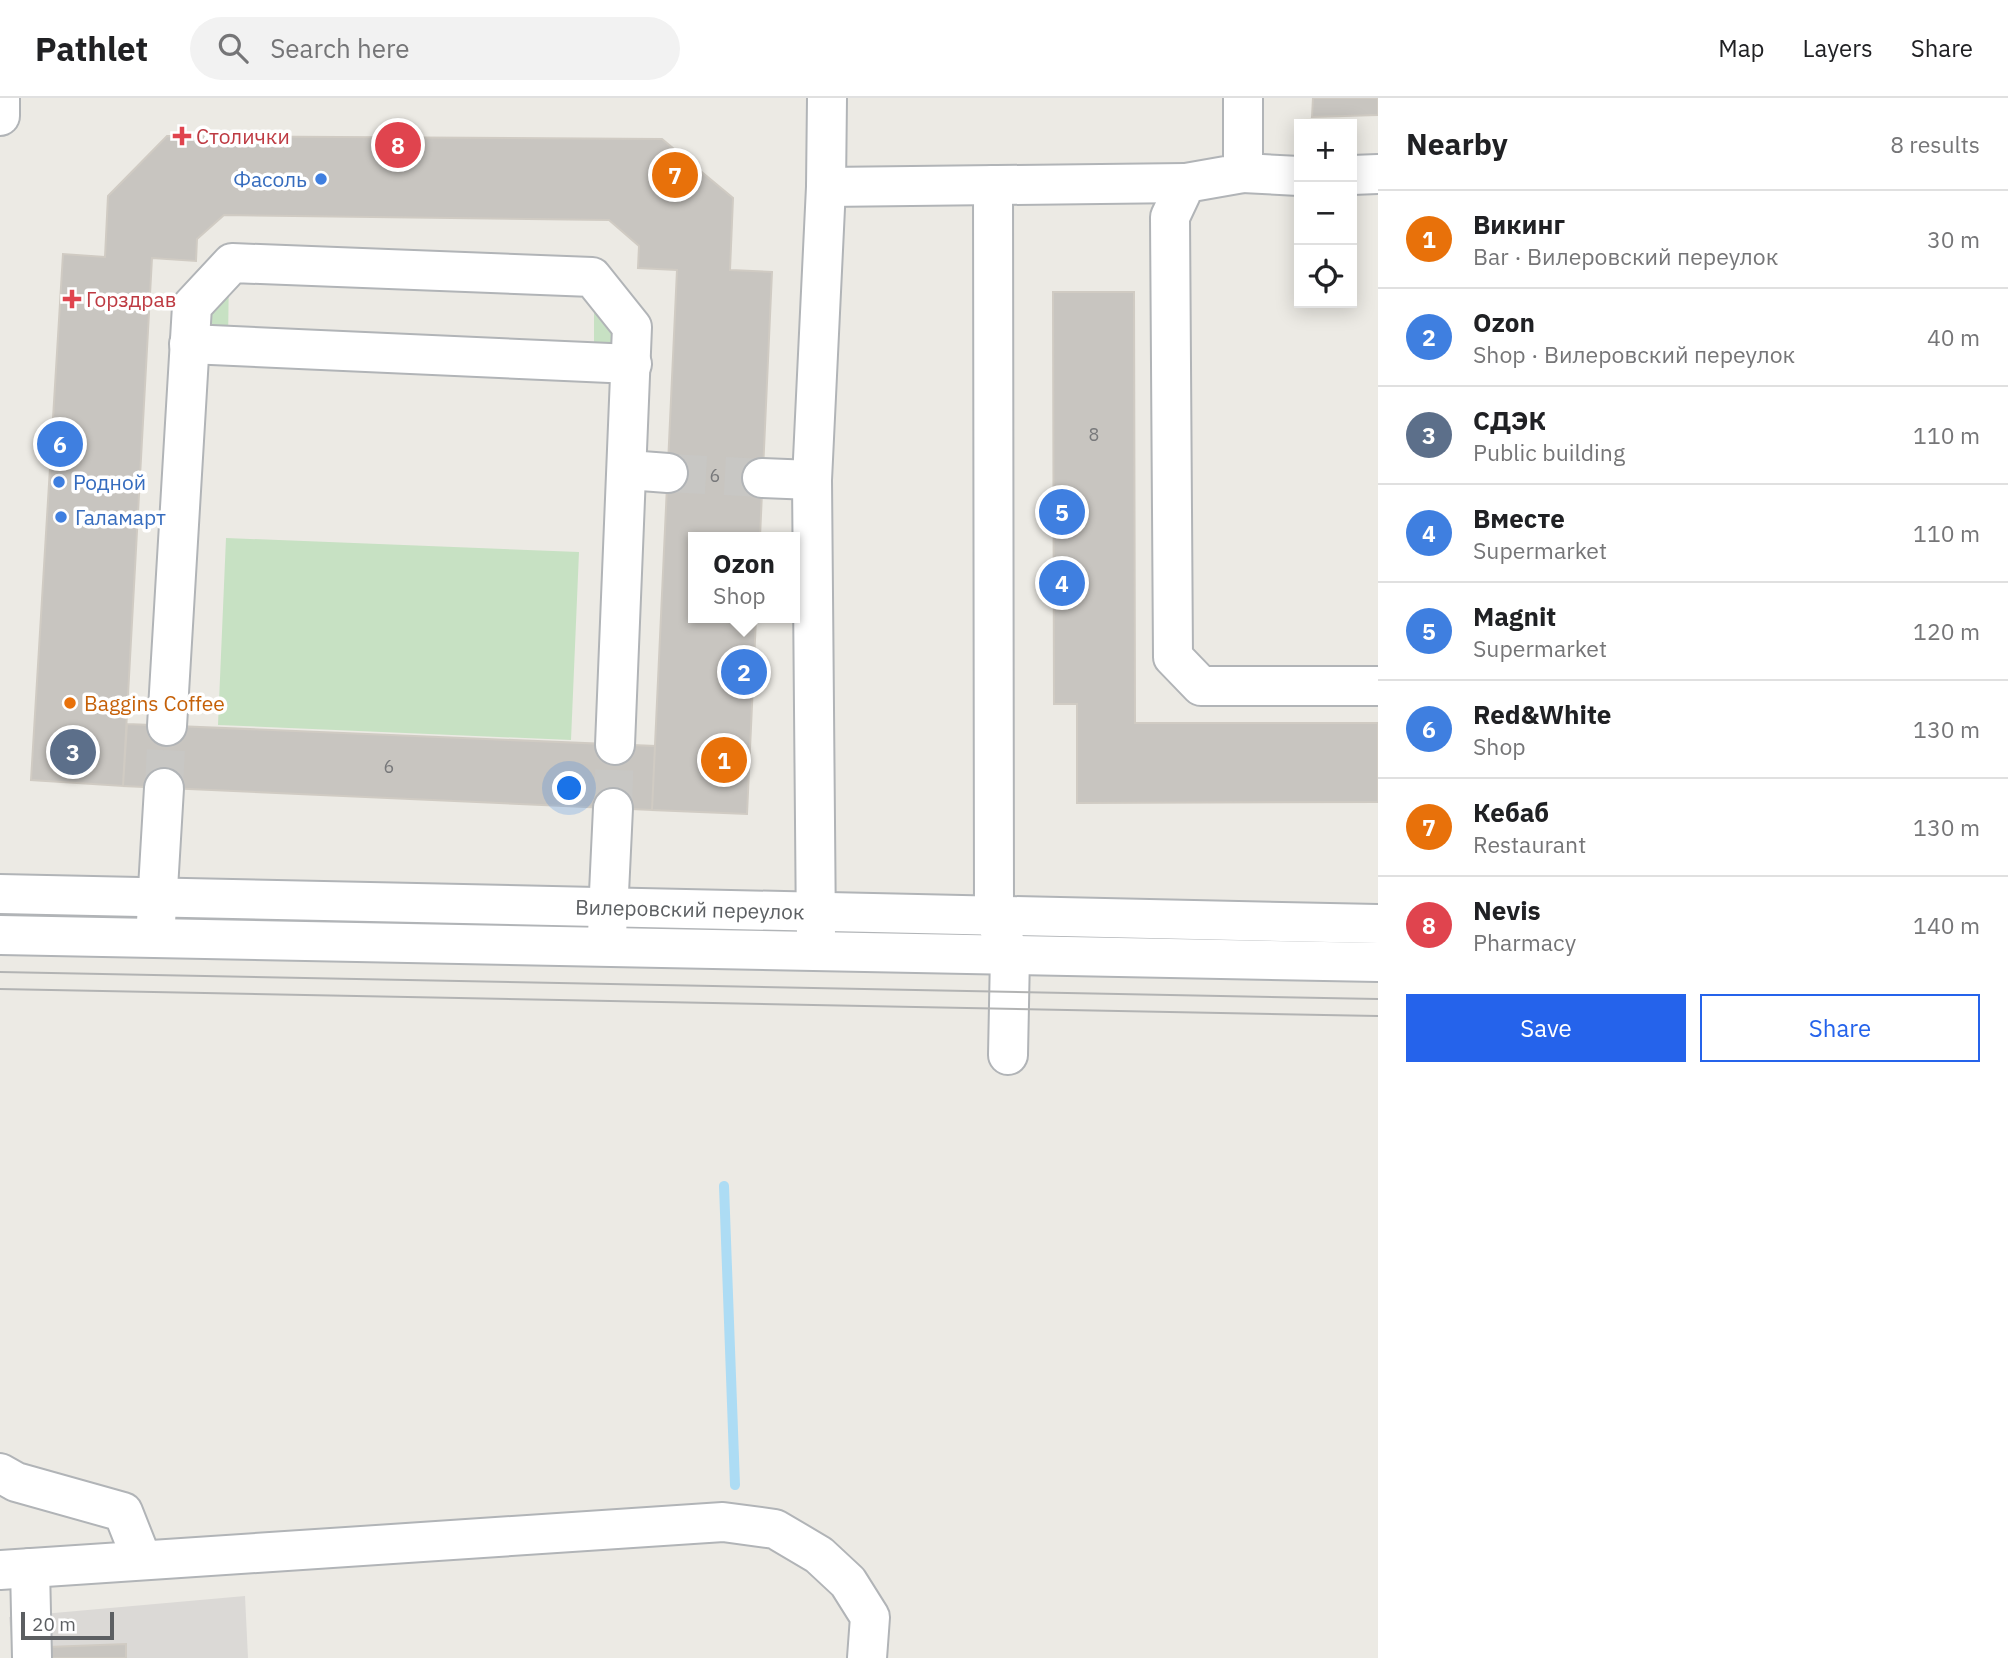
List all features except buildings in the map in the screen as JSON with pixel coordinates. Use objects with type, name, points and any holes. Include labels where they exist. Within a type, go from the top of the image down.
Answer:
[{"type":"street","points":[[0,98],[0,116]]},
{"type":"street","points":[[817,951],[812,480],[826,187],[827,98]]},
{"type":"street","points":[[1243,98],[1243,173]]},
{"type":"street","points":[[826,187],[1186,183],[1243,173],[1294,176]]},
{"type":"street","points":[[1357,174],[1378,174]]},
{"type":"street","points":[[1186,183],[1170,217],[1174,657],[1201,686],[1378,686]]},
{"type":"street","points":[[993,185],[993,916],[1010,955],[1008,1055]]},
{"type":"street","points":[[167,726],[192,306],[232,263],[578,276],[592,277],[632,327],[615,745]]},
{"type":"street","points":[[189,344],[632,364]]},
{"type":"street","points":[[628,470],[668,473]]},
{"type":"street","points":[[762,478],[812,480]]},
{"type":"street","points":[[155,938],[164,788]]},
{"type":"street","points":[[607,927],[613,808]]},
{"type":"street","name":"Вилеровский переулок","points":[[0,894],[157,898],[607,927],[817,951],[1378,962]]},
{"type":"street","name":"Вилеровский переулок","points":[[0,935],[155,938],[607,927],[816,912],[1378,923]]},
{"type":"street","points":[[0,1473],[16,1482],[123,1512],[142,1560]]},
{"type":"street","points":[[32,1658],[15,1569],[723,1522],[775,1529],[819,1555],[848,1582],[870,1617],[867,1658]]},
{"type":"shaded area","points":[[245,1596],[248,1658],[13,1658],[9,1617]]},
{"type":"green space","points":[[229,269],[228,344],[192,341]]},
{"type":"green space","points":[[594,289],[628,359],[594,358]]},
{"type":"green space","points":[[226,538],[579,552],[571,740],[218,725]]},
{"type":"waterway","points":[[724,1186],[735,1485]]},
{"type":"tunnel","points":[[668,473],[762,478]]},
{"type":"tunnel","points":[[164,788],[167,726]]},
{"type":"tunnel","points":[[613,808],[615,745]]},
{"type":"tram line","points":[[0,972],[1378,999]]},
{"type":"tram line","points":[[0,989],[1378,1016]]},
{"type":"place","name":"Столички","points":[[182,136]]},
{"type":"place","name":"Nevis","points":[[398,145]]},
{"type":"place","name":"Кебаб","points":[[675,175]]},
{"type":"place","name":"Фасоль","points":[[321,179]]},
{"type":"place","name":"Горздрав","points":[[72,299]]},
{"type":"place","name":"Red&White","points":[[60,444]]},
{"type":"place","name":"Родной","points":[[59,482]]},
{"type":"place","name":"Magnit","points":[[1062,512]]},
{"type":"place","name":"Галамарт","points":[[61,517]]},
{"type":"place","name":"Вместе","points":[[1062,583]]},
{"type":"place","name":"Ozon","points":[[744,672]]},
{"type":"place","name":"Baggins Coffee","points":[[70,703]]},
{"type":"place","name":"СДЭК","points":[[73,752]]},
{"type":"place","name":"Викинг","points":[[724,760]]}]
